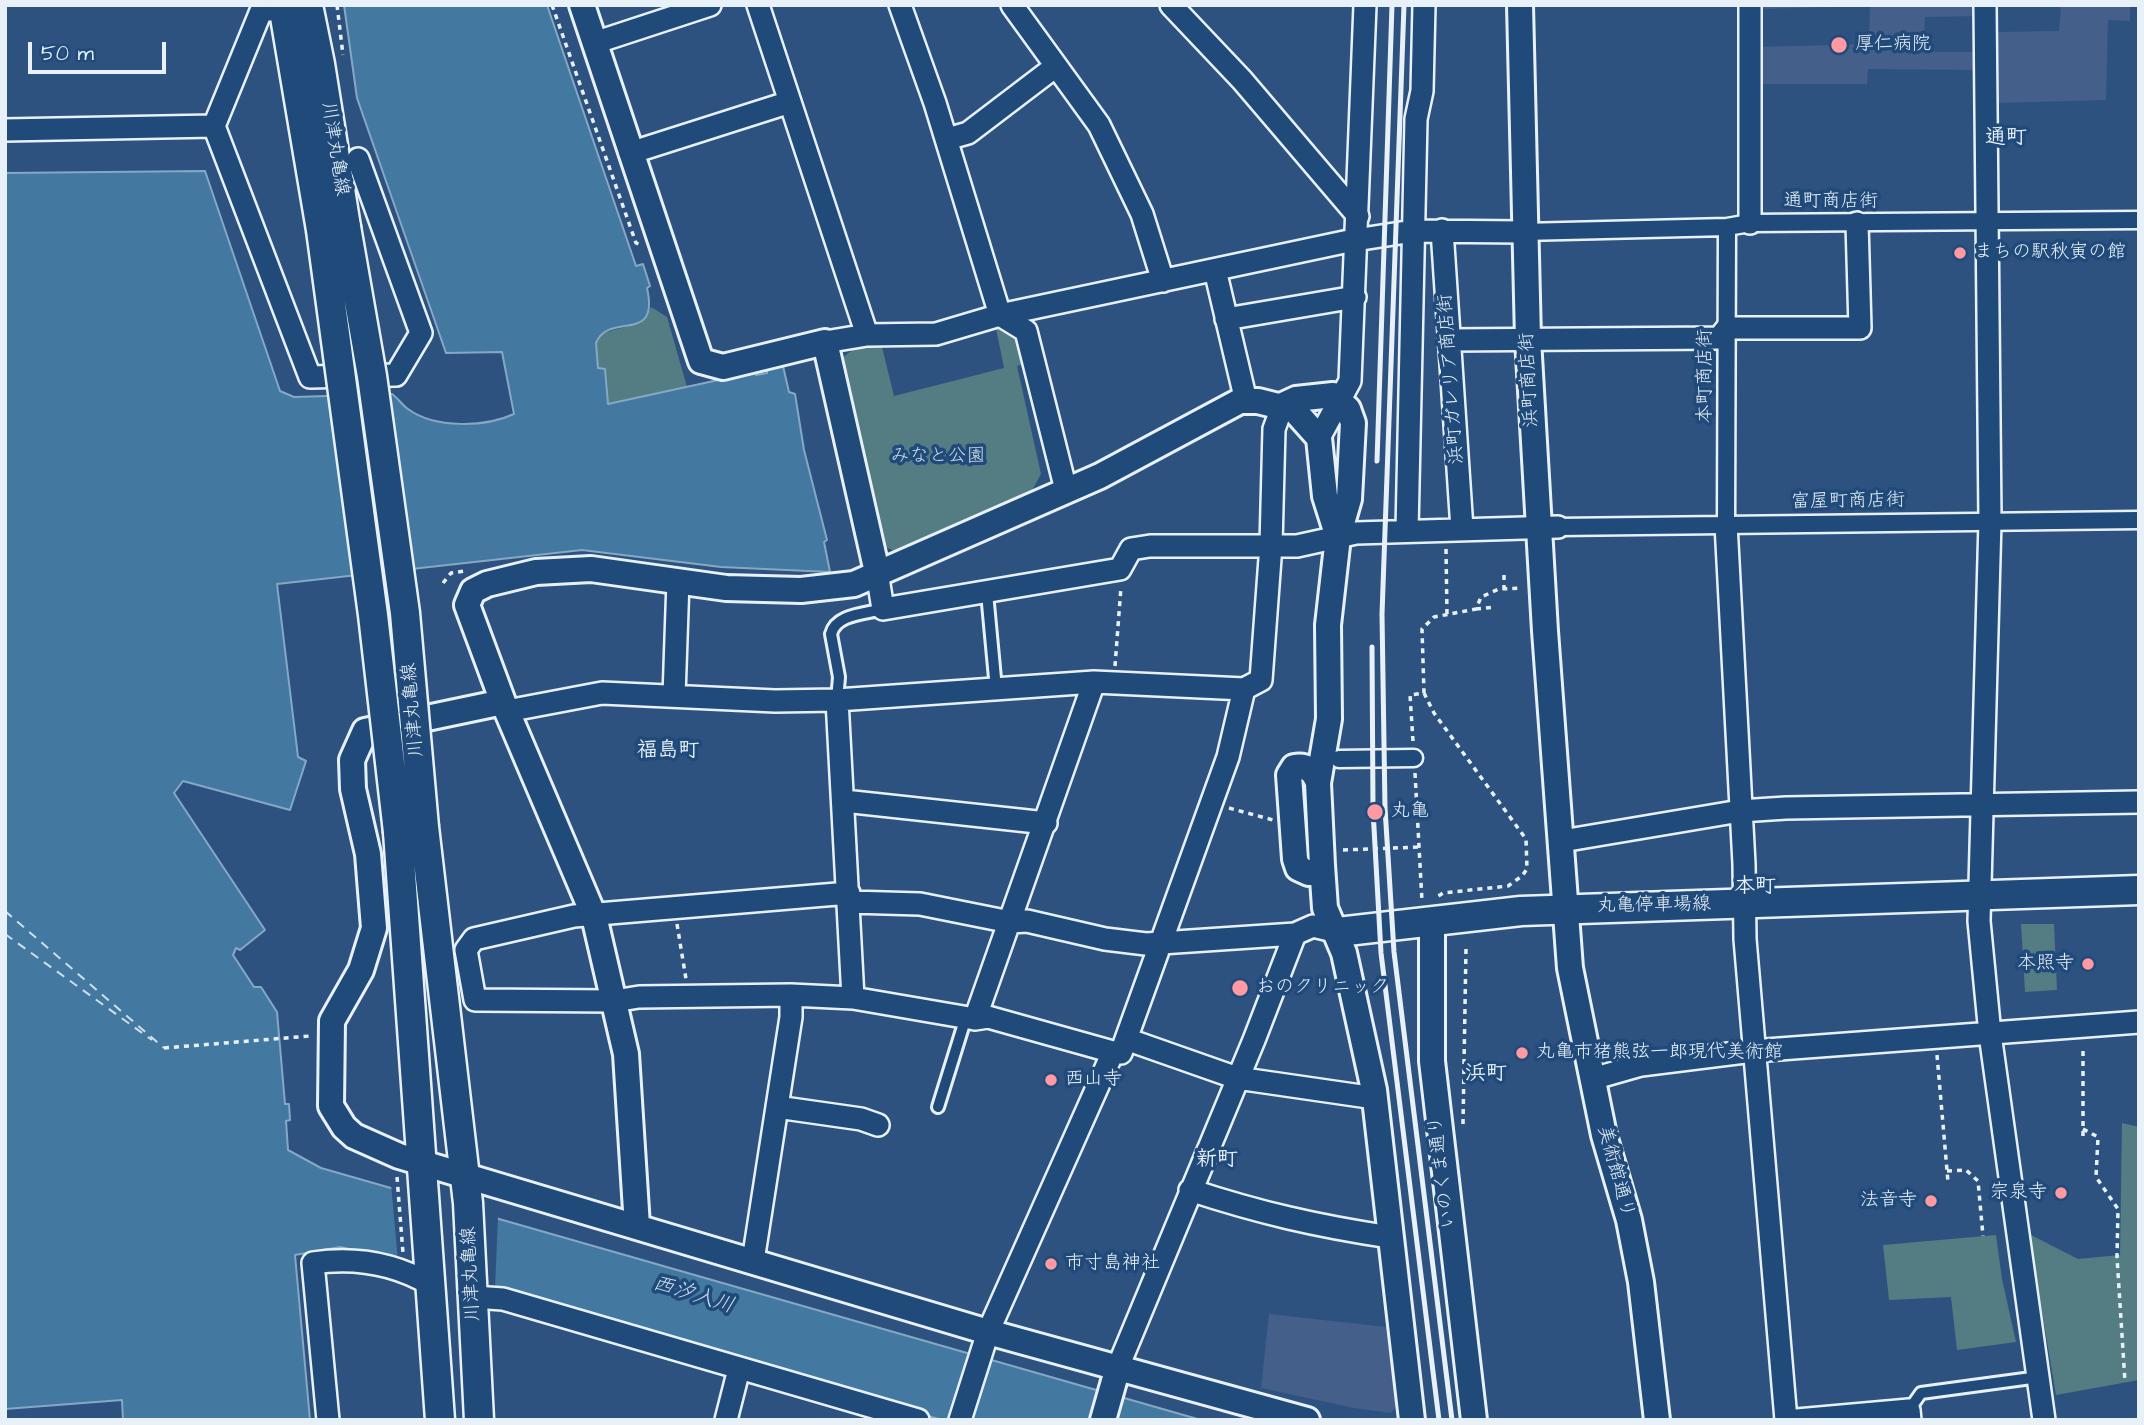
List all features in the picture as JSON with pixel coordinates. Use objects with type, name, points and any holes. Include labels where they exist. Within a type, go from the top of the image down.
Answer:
[{"type":"main road","name":"川津丸亀線","points":[[291,6],[320,64],[333,229],[372,376],[405,613],[411,829],[415,1176],[421,1273],[441,1420]]},
{"type":"main road","name":"川津丸亀線","points":[[411,829],[462,1188],[479,1420]]},
{"type":"main road","name":"丸亀停車場線","points":[[1338,932],[1432,922],[1567,917],[1744,904],[2139,890]]},
{"type":"main road","points":[[441,1420],[454,1389],[469,1293]]},
{"type":"street","points":[[582,5],[701,361],[723,367],[825,342],[867,335],[936,334],[1000,314],[1358,240],[1413,231],[1523,232]]},
{"type":"street","points":[[594,43],[710,5]]},
{"type":"street","points":[[758,5],[867,335]]},
{"type":"street","points":[[900,5],[947,139],[1000,314],[1026,331],[1066,490]]},
{"type":"street","points":[[1012,5],[1099,125],[1142,214],[1163,281]]},
{"type":"street","points":[[1171,5],[1242,79],[1358,216]]},
{"type":"street","points":[[1338,537],[1325,496],[1319,438],[1350,381],[1358,240],[1365,5]]},
{"type":"street","points":[[1407,530],[1416,119],[1422,91],[1424,5]]},
{"type":"street","name":"浜町商店街","points":[[1520,5],[1523,232],[1528,339],[1548,527],[1562,841]]},
{"type":"street","points":[[1750,5],[1750,223]]},
{"type":"street","points":[[1986,5],[1986,222],[1991,260],[1990,521],[1979,921],[1990,1034],[2043,1420]]},
{"type":"street","points":[[291,6],[261,10],[214,126],[310,377],[397,375],[421,333],[358,159]]},
{"type":"street","points":[[947,139],[968,133],[1056,66]]},
{"type":"street","points":[[630,153],[790,102]]},
{"type":"street","points":[[5,130],[214,126]]},
{"type":"street","name":"通町商店街","points":[[1523,232],[1727,227],[1750,223],[1986,222],[2043,226],[2139,220]]},
{"type":"street","points":[[1449,340],[1719,338],[1727,328],[1860,327],[1857,223]]},
{"type":"street","name":"本町商店街","points":[[1726,524],[1727,227]]},
{"type":"street","name":"浜町ガレリア商店街","points":[[1442,230],[1449,340],[1454,529]]},
{"type":"street","points":[[1215,270],[1246,401]]},
{"type":"street","points":[[1227,319],[1355,297]]},
{"type":"street","points":[[825,342],[877,572],[883,610],[1121,567],[1131,549],[1297,546],[1338,537],[1407,530],[1548,527]]},
{"type":"street","points":[[1307,1420],[1118,1367],[985,1340],[753,1261],[637,1226],[415,1176],[344,1127],[331,1106],[330,1035],[336,1010],[361,970],[374,928],[368,854],[353,789],[352,760],[365,731],[505,706],[603,693],[775,701],[837,700],[1104,682],[1244,689],[1261,680],[1271,545],[1274,429],[1283,405],[1296,399],[1333,395],[1348,409],[1353,423],[1349,499],[1338,537],[1328,625],[1328,727],[1318,783],[1325,908],[1338,932],[1375,1098],[1412,1420]]},
{"type":"street","points":[[637,1226],[626,1054],[594,916],[505,706],[467,605],[474,591],[487,584],[536,572],[591,569],[726,588],[801,590],[854,584],[1100,476],[1214,412],[1246,401],[1283,405],[1294,410],[1319,438]]},
{"type":"street","name":"富屋町商店街","points":[[1548,527],[2139,520]]},
{"type":"street","points":[[1726,524],[1744,904],[1786,1420]]},
{"type":"street","points":[[674,696],[678,580]]},
{"type":"street","points":[[971,1018],[1104,682]]},
{"type":"street","points":[[960,1420],[985,1340],[1119,1046],[1161,943],[1228,757],[1244,689]]},
{"type":"street","points":[[837,700],[850,897],[853,998]]},
{"type":"street","points":[[1327,700],[1323,722],[1315,735],[1294,757],[1290,771],[1295,864],[1311,901],[1338,932]]},
{"type":"street","points":[[1339,760],[1414,758]]},
{"type":"street","points":[[1290,771],[1294,767],[1306,767],[1315,774],[1318,783]]},
{"type":"street","points":[[844,801],[1046,823]]},
{"type":"street","points":[[1562,841],[1740,811],[1983,803],[2139,802]]},
{"type":"street","name":"美術館通り","points":[[1562,841],[1573,990],[1592,1079],[1629,1220],[1641,1282],[1657,1420]]},
{"type":"street","points":[[1295,864],[1309,873],[1319,870],[1322,865]]},
{"type":"street","points":[[1338,932],[1313,926],[1295,934],[1161,943],[1105,939],[1027,921],[1010,922],[920,904],[850,897],[574,916],[474,939],[466,950],[475,1000],[614,1001],[791,995],[853,998],[971,1018],[988,1017],[1119,1046],[1237,1078],[1375,1098]]},
{"type":"street","name":"いのくま通り","points":[[1432,922],[1432,1061],[1474,1420]]},
{"type":"street","points":[[1103,1420],[1118,1367],[1295,934]]},
{"type":"street","points":[[753,1261],[791,1017],[791,995]]},
{"type":"street","points":[[1592,1079],[1641,1065],[1754,1051],[2139,1022]]},
{"type":"street","points":[[777,1107],[861,1119],[878,1125]]},
{"type":"street","points":[[1190,1190],[1268,1216],[1334,1230],[1390,1237]]},
{"type":"street","points":[[328,1420],[313,1263],[344,1258],[421,1273]]},
{"type":"street","points":[[469,1293],[503,1299],[918,1420]]},
{"type":"street","points":[[726,1420],[739,1369]]},
{"type":"street","points":[[1797,1420],[1910,1415]]},
{"type":"lane","points":[[987,593],[996,689]]},
{"type":"lane","points":[[837,700],[839,677],[833,628],[842,620],[883,610]]},
{"type":"lane","points":[[938,1107],[971,1018]]},
{"type":"lane","points":[[1910,1415],[1921,1393],[2039,1377]]},
{"type":"path","points":[[552,5],[636,243],[647,247]]},
{"type":"path","points":[[1447,614],[1454,529]]},
{"type":"path","points":[[1104,682],[1122,600],[1121,567]]},
{"type":"path","points":[[1504,575],[1504,589]]},
{"type":"path","points":[[1476,609],[1481,597],[1504,589],[1528,588]]},
{"type":"path","points":[[1423,693],[1410,695],[1423,906],[1443,893],[1508,886],[1518,881],[1527,869],[1526,839],[1434,713],[1423,693],[1422,629],[1434,617],[1495,607]]},
{"type":"path","points":[[1210,803],[1280,822]]},
{"type":"path","points":[[1343,850],[1419,847]]},
{"type":"path","points":[[675,908],[690,997]]},
{"type":"path","points":[[1462,1129],[1466,948]]},
{"type":"path","points":[[2082,1026],[2082,1136]]},
{"type":"path","points":[[164,1048],[330,1035]]},
{"type":"path","points":[[1935,1038],[1948,1182]]},
{"type":"path","points":[[2083,1129],[2098,1137],[2096,1177],[2118,1209],[2117,1257],[2125,1382]]},
{"type":"path","points":[[1947,1171],[1966,1170],[1978,1181],[1983,1236]]},
{"type":"path","points":[[415,1176],[421,1273]]},
{"type":"shaded area","name":"厚仁病院","points":[[1757,5],[1980,5],[1980,16],[1925,17],[1924,37],[1895,38],[1894,52],[1979,52],[1979,70],[1868,69],[1867,84],[1758,84],[1757,47],[1869,44],[1870,6],[1757,9]]},
{"type":"shaded area","points":[[2061,5],[2130,5],[2130,21],[2108,20],[2106,100],[1996,103],[1995,32],[2059,31]]},
{"type":"shaded area","points":[[1269,1314],[1386,1327],[1396,1407],[1391,1413],[1354,1408],[1261,1388]]},
{"type":"green space","points":[[651,307],[667,317],[687,387],[608,405],[605,369],[598,369],[598,336],[636,323]]},
{"type":"green space","name":"みなと公園","points":[[996,328],[1020,342],[1026,363],[1017,366],[1041,474],[1030,494],[896,552],[882,545],[841,360],[860,347],[882,347],[894,396],[1004,368]]},
{"type":"green space","points":[[2021,924],[2054,924],[2057,990],[2025,992]]},
{"type":"green space","points":[[2122,1123],[2139,1127],[2139,1380],[2056,1395],[2029,1234],[2078,1259],[2120,1255]]},
{"type":"green space","points":[[1996,1235],[2002,1279],[2016,1342],[1957,1350],[1951,1297],[1889,1300],[1883,1245]]},
{"type":"water","name":"西汐入川","points":[[344,5],[547,5],[636,266],[643,264],[650,286],[647,288],[649,305],[646,316],[640,322],[611,329],[602,334],[596,343],[598,368],[605,369],[608,404],[755,372],[756,375],[767,373],[767,369],[783,366],[789,392],[795,394],[804,450],[827,540],[824,542],[830,572],[721,567],[582,550],[277,584],[298,757],[306,761],[290,810],[183,781],[174,793],[265,930],[240,950],[236,948],[233,955],[254,987],[261,987],[277,1012],[285,1104],[289,1104],[290,1120],[286,1121],[288,1150],[321,1168],[1201,1420],[942,1420],[407,1261],[340,1247],[295,1255],[310,1420],[123,1420],[122,1400],[5,1409],[5,173],[205,171],[280,391],[294,397],[392,394],[419,415],[446,423],[489,422],[514,414],[502,352],[446,353],[357,98]]},
{"type":"pier","points":[[391,1184],[498,1217],[495,1288],[398,1261]]},
{"type":"ferry route","points":[[5,911],[164,1048]]},
{"type":"ferry route","points":[[5,934],[152,1040]]},
{"type":"railway","points":[[1377,461],[1392,5]]},
{"type":"railway","points":[[1404,5],[1382,614],[1385,808],[1394,952],[1452,1420]]},
{"type":"railway","points":[[1372,647],[1373,810],[1381,953],[1439,1420]]},
{"type":"place","name":"厚仁病院","points":[[1839,45]]},
{"type":"place","name":"まちの駅秋寅の館","points":[[1960,253]]},
{"type":"place","name":"丸亀","points":[[1375,812]]},
{"type":"place","name":"本照寺","points":[[2088,964]]},
{"type":"place","name":"おのクリニック","points":[[1240,988]]},
{"type":"place","name":"丸亀市猪熊弦一郎現代美術館","points":[[1522,1053]]},
{"type":"place","name":"西山寺","points":[[1051,1080]]},
{"type":"place","name":"宗泉寺","points":[[2061,1193]]},
{"type":"place","name":"法音寺","points":[[1931,1201]]},
{"type":"place","name":"市寸島神社","points":[[1051,1264]]},
{"type":"district","name":"通町","points":[[2006,139]]},
{"type":"district","name":"福島町","points":[[668,752]]},
{"type":"district","name":"本町","points":[[1755,888]]},
{"type":"district","name":"浜町","points":[[1486,1075]]},
{"type":"district","name":"新町","points":[[1217,1161]]}]
